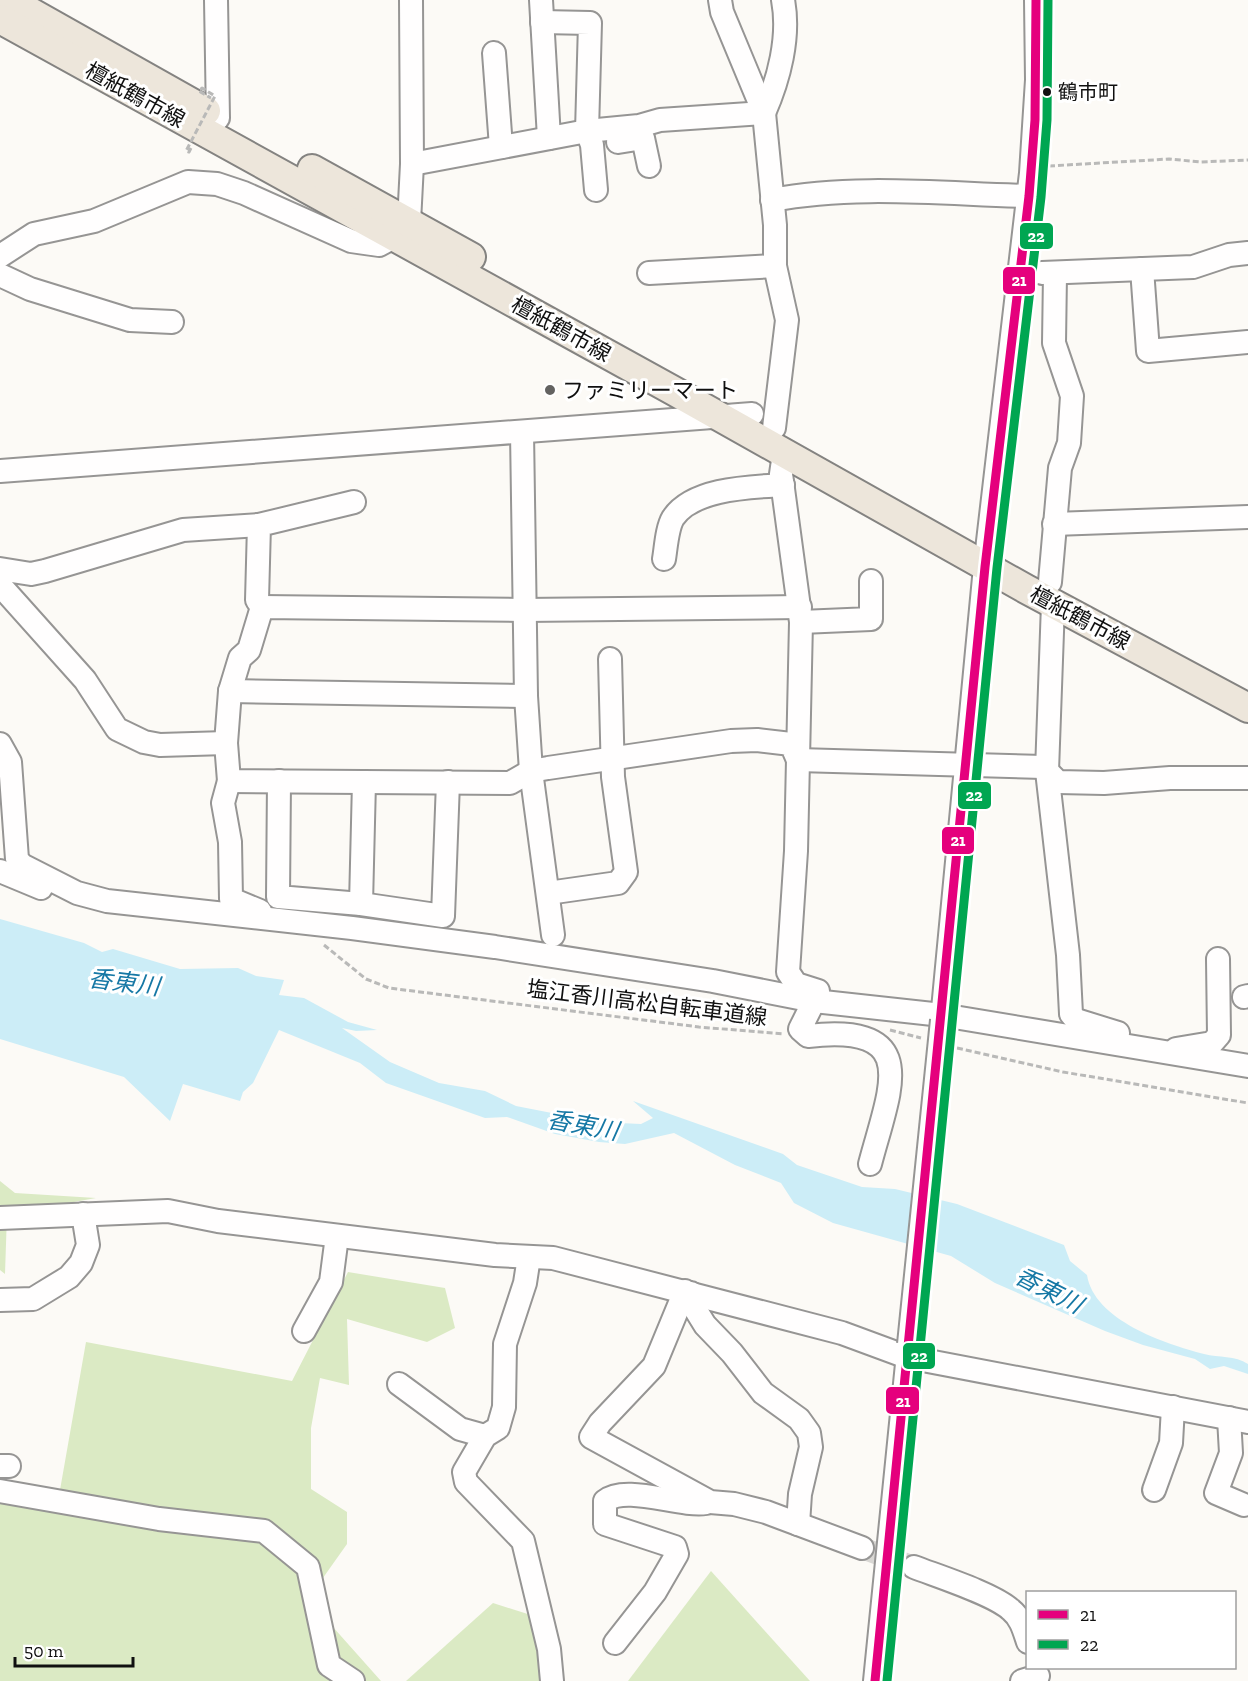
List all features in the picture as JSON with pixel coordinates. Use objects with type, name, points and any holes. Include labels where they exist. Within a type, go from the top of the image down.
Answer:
[{"type":"main road","name":"檀紙鶴市線","points":[[9,0],[214,108],[401,230],[718,416],[770,432]]},
{"type":"main road","name":"檀紙鶴市線","points":[[0,19],[401,230],[770,432],[1248,708]]},
{"type":"main road","name":"檀紙鶴市線","points":[[1052,593],[1248,691]]},
{"type":"street","points":[[214,108],[216,0]]},
{"type":"street","points":[[0,256],[34,234],[94,221],[188,182],[217,184],[244,192],[351,241],[379,244],[401,230],[412,164],[411,0]]},
{"type":"street","points":[[720,0],[722,12],[764,113],[775,266],[787,320],[770,432],[783,485],[800,614],[796,851],[788,972],[796,984],[824,993],[822,1001],[800,1029],[808,1036],[831,1033],[865,1037],[879,1044],[889,1060],[891,1082],[870,1164]]},
{"type":"street","points":[[764,113],[781,62],[787,18],[783,0]]},
{"type":"street","points":[[875,1681],[987,557],[1022,273],[1037,80],[1036,0]]},
{"type":"street","points":[[549,138],[542,11],[590,23],[590,138],[596,190]]},
{"type":"street","points":[[494,53],[501,147]]},
{"type":"street","points":[[590,138],[611,130],[660,120],[764,113]]},
{"type":"street","points":[[412,164],[549,138],[643,138],[649,166]]},
{"type":"street","points":[[772,200],[812,192],[856,191],[1029,196]]},
{"type":"street","points":[[1022,273],[1055,274],[1193,267],[1229,255],[1248,253]]},
{"type":"street","points":[[649,273],[775,266]]},
{"type":"street","points":[[1142,269],[1148,351],[1248,342]]},
{"type":"street","points":[[1055,274],[1054,343],[1072,396],[1069,443],[1060,468],[1054,524],[1047,771],[1068,955],[1071,1014],[1076,1020],[1148,1043],[1163,1052],[1212,1042],[1219,1035],[1218,959]]},
{"type":"street","points":[[0,275],[30,288],[130,320],[172,322]]},
{"type":"street","points":[[0,471],[718,416],[770,432]]},
{"type":"street","points":[[522,432],[526,696],[531,771],[553,935]]},
{"type":"street","points":[[663,559],[673,518],[695,501],[747,487],[783,485]]},
{"type":"street","points":[[0,570],[31,574],[45,572],[183,531],[259,525],[354,502]]},
{"type":"street","points":[[1054,524],[1248,517]]},
{"type":"street","points":[[259,525],[257,600],[262,608],[249,650],[240,658],[230,691],[226,743],[229,780],[223,802],[230,842],[231,899],[262,911],[266,919]]},
{"type":"street","points":[[262,608],[800,614],[872,619],[871,581]]},
{"type":"street","points":[[0,585],[85,680],[117,729],[135,739],[160,745],[226,743]]},
{"type":"street","points":[[548,893],[618,883],[626,872],[613,777],[610,659]]},
{"type":"street","points":[[230,691],[526,696]]},
{"type":"street","points":[[229,780],[510,783],[531,771],[731,741],[757,740],[790,744],[798,760]]},
{"type":"street","points":[[0,744],[10,762],[17,859],[22,865],[77,893],[107,901],[495,947],[713,981],[822,1001],[942,1017],[1248,1066]]},
{"type":"street","points":[[798,760],[1043,767],[1058,782],[1104,783],[1170,778],[1248,778]]},
{"type":"street","points":[[279,781],[278,897],[361,904],[443,916],[448,782]]},
{"type":"street","points":[[361,904],[364,782]]},
{"type":"street","points":[[0,871],[61,895],[77,893]]},
{"type":"street","points":[[0,1218],[168,1211],[218,1221],[337,1236],[495,1255],[553,1258],[597,1268],[908,1351],[1239,1420],[1231,1453],[1216,1493],[1244,1505]]},
{"type":"street","points":[[0,1300],[33,1299],[69,1277],[81,1263],[88,1245],[83,1214]]},
{"type":"street","points":[[304,1331],[331,1282],[337,1236]]},
{"type":"street","points":[[529,1257],[525,1283],[505,1344],[504,1407],[498,1428],[485,1436],[464,1472],[465,1482],[523,1541],[549,1649],[552,1681]]},
{"type":"street","points":[[688,1292],[654,1366],[600,1423],[591,1437],[710,1502]]},
{"type":"street","points":[[688,1292],[692,1304],[705,1325],[764,1392],[799,1419],[808,1433],[811,1447],[800,1494],[798,1524]]},
{"type":"street","points":[[399,1384],[460,1429],[485,1436]]},
{"type":"street","points":[[1154,1490],[1171,1443],[1173,1407]]},
{"type":"street","points":[[0,1491],[159,1519],[264,1531],[308,1567],[329,1665],[353,1681]]},
{"type":"street","points":[[615,1643],[655,1592],[677,1554],[675,1547],[605,1524],[604,1501],[610,1497],[644,1496],[697,1504],[734,1503],[862,1548]]},
{"type":"street","points":[[914,1567],[961,1584],[1011,1609],[1021,1622],[1026,1636]]},
{"type":"path","points":[[191,148],[189,152],[186,151],[215,96],[202,87],[199,91],[214,108]]},
{"type":"path","points":[[1032,167],[1169,159],[1201,162],[1248,160]]},
{"type":"path","name":"塩江香川高松自転車道線","points":[[316,939],[366,979],[389,988],[699,1027],[780,1035],[800,1029]]},
{"type":"path","points":[[879,1029],[923,1039]]},
{"type":"path","points":[[946,1045],[1063,1072],[1248,1103]]},
{"type":"green space","points":[[0,1181],[15,1193],[96,1198],[7,1214],[5,1274],[0,1270]]},
{"type":"green space","points":[[348,1272],[445,1288],[455,1328],[427,1342],[347,1319],[349,1385],[320,1378],[311,1428],[311,1489],[347,1512],[347,1544],[308,1599],[381,1681],[0,1681],[0,1503],[57,1507],[86,1342],[292,1381]]},
{"type":"green space","points":[[711,1571],[810,1681],[628,1681]]},
{"type":"green space","points":[[493,1603],[534,1616],[547,1681],[406,1681]]},
{"type":"water","name":"香東川","points":[[0,919],[84,943],[102,952],[113,949],[180,969],[238,968],[256,976],[284,980],[279,995],[304,998],[348,1022],[377,1030],[356,1031],[342,1028],[390,1062],[439,1083],[485,1091],[516,1106],[598,1122],[641,1124],[653,1118],[633,1101],[783,1154],[797,1165],[862,1187],[895,1189],[957,1204],[1064,1245],[1070,1261],[1087,1275],[1092,1291],[1117,1317],[1134,1328],[1170,1344],[1204,1354],[1243,1361],[1248,1364],[1248,1374],[1224,1366],[1210,1369],[1195,1359],[1143,1345],[1105,1331],[995,1283],[951,1256],[833,1223],[794,1203],[781,1183],[735,1165],[674,1133],[625,1144],[599,1142],[555,1134],[507,1117],[485,1118],[386,1083],[360,1063],[279,1030],[253,1083],[243,1092],[240,1101],[183,1084],[170,1121],[124,1077],[0,1039]]},
{"type":"tunnel","points":[[862,1548],[914,1567]]},
{"type":"transit line","name":"21","points":[[875,1681],[985,567],[1029,196],[1035,120],[1036,0]]},
{"type":"transit line","name":"22","points":[[887,1681],[997,568],[1041,197],[1047,120],[1048,0]]},
{"type":"place","name":"鶴市町","points":[[1047,92]]},
{"type":"place","name":"ファミリーマート","points":[[550,390]]}]
